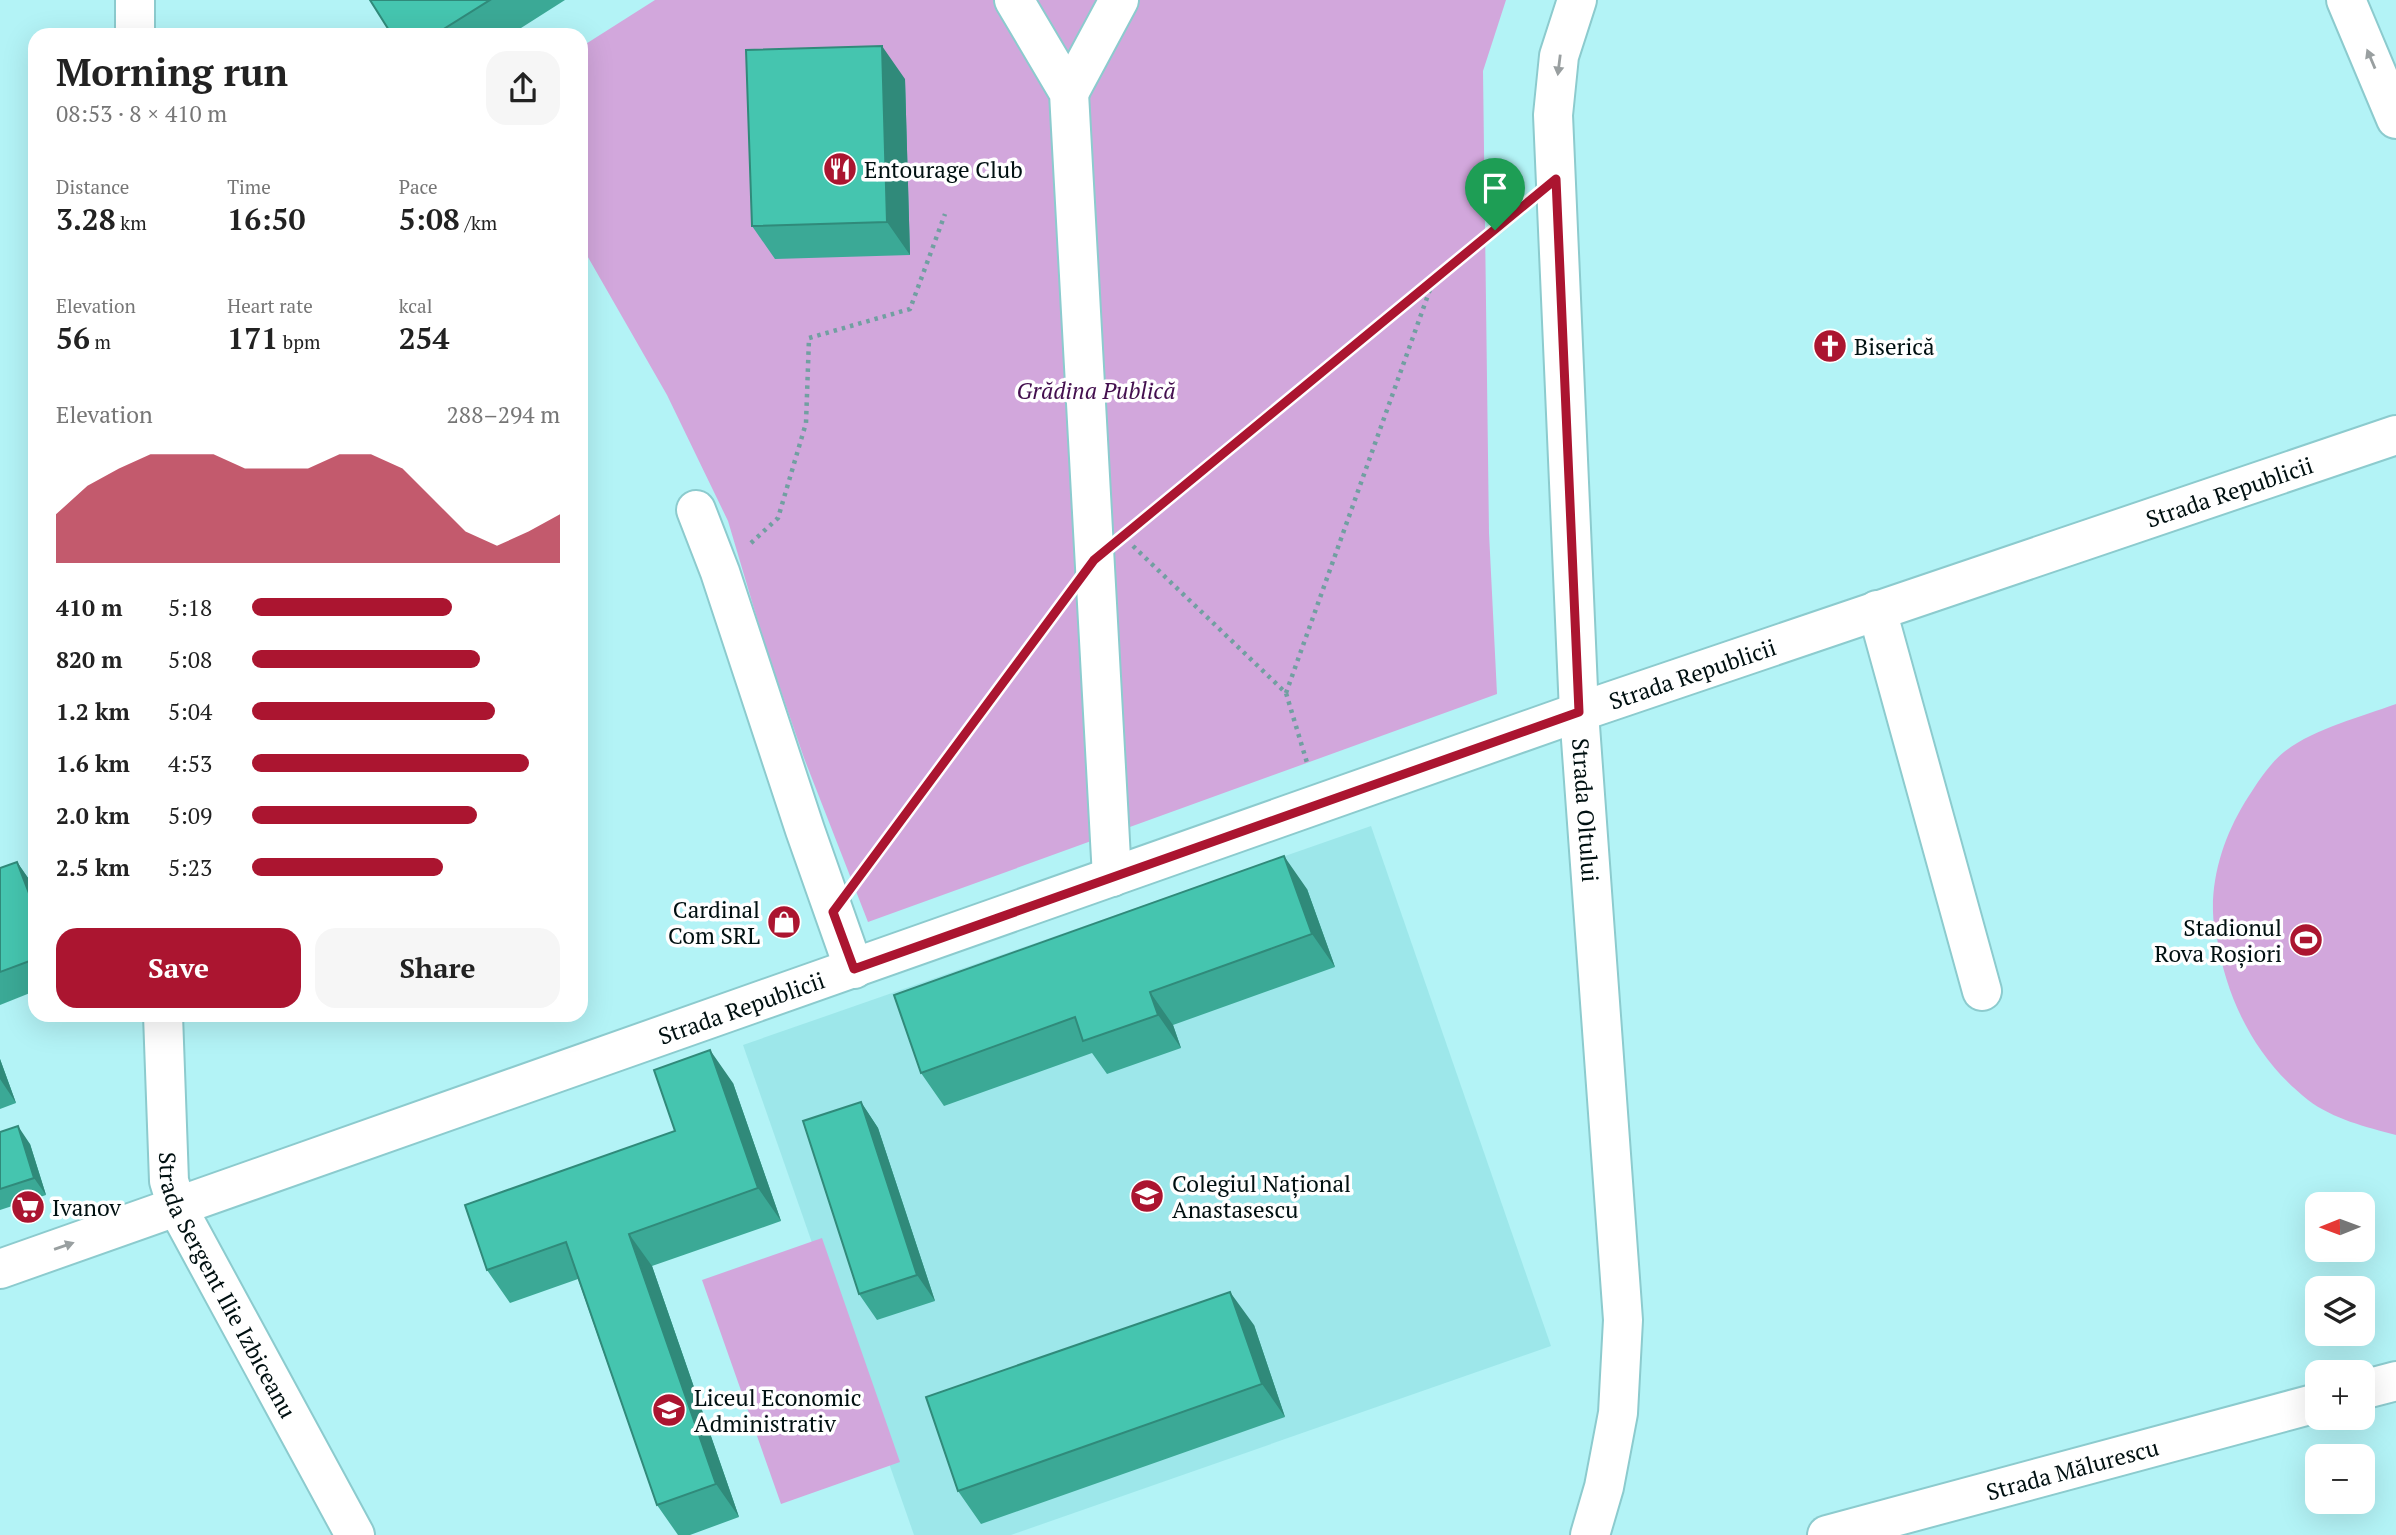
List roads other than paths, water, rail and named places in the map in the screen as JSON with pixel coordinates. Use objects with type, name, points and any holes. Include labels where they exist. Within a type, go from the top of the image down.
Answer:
[{"type":"street","points":[[135,0],[135,28]]},
{"type":"street","points":[[1014,0],[1069,93],[1109,549],[1112,877]]},
{"type":"street","points":[[1069,93],[1119,0]]},
{"type":"street","name":"Strada Oltului","points":[[1577,0],[1559,56],[1553,115],[1579,712],[1623,1320],[1618,1413],[1604,1486],[1590,1535]]},
{"type":"street","points":[[2346,0],[2396,119]]},
{"type":"street","name":"Strada Republicii","points":[[0,1269],[1579,712],[2396,435]]},
{"type":"street","points":[[696,510],[720,572],[854,969]]},
{"type":"street","points":[[1877,610],[1982,991]]},
{"type":"street","name":"Strada Sergent Ilie Izbiceanu","points":[[163,1022],[169,1181],[177,1207],[355,1535]]},
{"type":"street","points":[[2375,1387],[2396,1381]]},
{"type":"street","name":"Strada Mălurescu","points":[[1827,1535],[2305,1406]]},
{"type":"place","name":"Entourage Club","points":[[840,169]]},
{"type":"place","name":"Biserică","points":[[1830,346]]},
{"type":"place","name":"Cardinal Com SRL","points":[[784,922]]},
{"type":"place","name":"Stadionul Rova Roșiori","points":[[2306,940]]},
{"type":"place","name":"Colegiul Național Anastasescu","points":[[1147,1196]]},
{"type":"place","name":"Ivanov","points":[[28,1207]]},
{"type":"place","name":"Liceul Economic Administrativ","points":[[669,1410]]},
{"type":"park label","name":"Grădina Publică","points":[[1096,390]]}]
